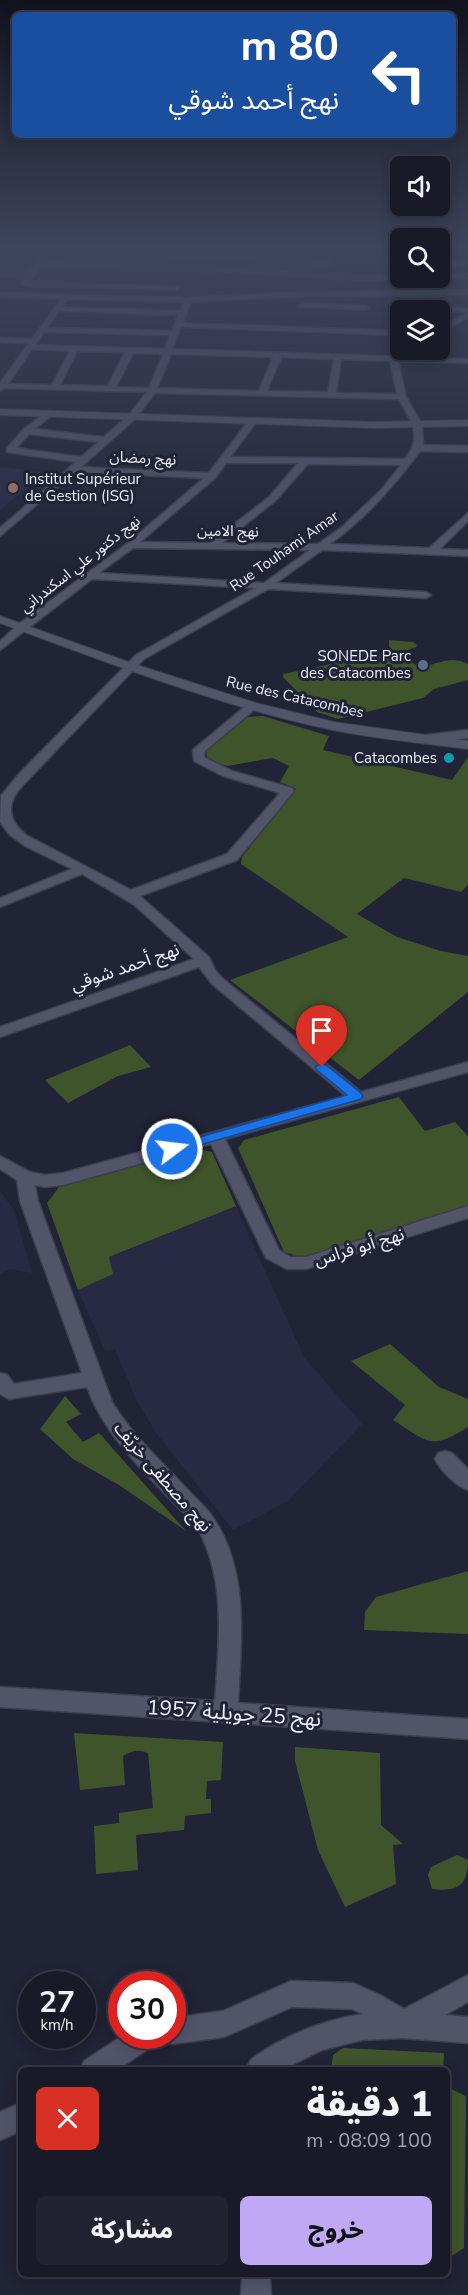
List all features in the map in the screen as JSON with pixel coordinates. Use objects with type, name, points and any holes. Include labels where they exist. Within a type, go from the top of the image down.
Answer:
[{"type":"street","points":[[2,383],[22,357]]},
{"type":"street","points":[[54,387],[70,357]]},
{"type":"street","points":[[111,389],[127,357]]},
{"type":"street","points":[[0,532],[132,417],[152,391],[166,357]]},
{"type":"street","points":[[262,394],[277,357]]},
{"type":"street","points":[[331,396],[338,357]]},
{"type":"street","points":[[341,357],[390,359]]},
{"type":"street","points":[[394,360],[402,397],[418,425],[417,448],[468,449]]},
{"type":"street","points":[[414,360],[468,361]]},
{"type":"street","points":[[2,383],[152,391],[402,397]]},
{"type":"street","points":[[0,412],[418,425],[468,423]]},
{"type":"street","points":[[48,414],[10,450],[82,460]]},
{"type":"street","name":"نهج دكتور علي اسكندراني","points":[[26,624],[131,545],[212,476],[253,421]]},
{"type":"street","points":[[27,432],[104,440]]},
{"type":"street","name":"Rue Touhami Amar","points":[[83,869],[36,846],[15,832],[5,819],[2,808],[6,796],[140,657],[263,588],[345,530],[385,491],[417,448]]},
{"type":"street","points":[[224,460],[407,462]]},
{"type":"street","points":[[213,545],[272,499],[306,460]]},
{"type":"street","name":"نهج رمضان","points":[[73,469],[212,476]]},
{"type":"street","points":[[433,550],[468,516]]},
{"type":"street","name":"نهج الامين","points":[[131,545],[322,547],[468,553]]},
{"type":"street","points":[[90,576],[263,588],[426,595]]},
{"type":"street","name":"Rue des Catacombes","points":[[0,613],[153,673],[252,706],[334,726],[468,745]]},
{"type":"street","name":"Rue des Catacombes","points":[[0,619],[26,624]]},
{"type":"street","points":[[0,647],[26,624]]},
{"type":"street","points":[[130,895],[232,857],[288,790],[238,776],[204,763],[198,758],[199,750],[252,706]]},
{"type":"street","points":[[426,739],[468,734]]},
{"type":"street","points":[[0,903],[83,869],[130,895],[204,960]]},
{"type":"street","name":"نهج أحمد شوقي","points":[[0,1032],[204,960],[208,971],[217,981],[357,1096]]},
{"type":"street","points":[[0,1162],[25,1177],[45,1180],[63,1179],[468,1067]]},
{"type":"street","name":"نهج أبو فراس","points":[[216,1137],[272,1254],[287,1263],[306,1263],[468,1212]]},
{"type":"street","name":"نهج مصطفى خريّف","points":[[25,1177],[29,1201],[103,1404],[117,1427],[204,1521],[219,1547],[226,1571],[229,1609],[226,1713]]},
{"type":"street","points":[[0,1380],[9,1392],[93,1379]]},
{"type":"street","points":[[445,1459],[468,1482]]},
{"type":"street","name":"نهج 25 جويلية 1957","points":[[1,1703],[226,1713],[468,1729]]},
{"type":"street","points":[[403,2024],[468,1988]]},
{"type":"street","points":[[186,2029],[224,2024],[291,1994],[353,1996],[371,2004],[403,2024]]},
{"type":"street","points":[[264,2067],[324,2034],[357,2026],[403,2024],[468,2030]]},
{"type":"street","points":[[98,2067],[126,2049]]},
{"type":"street","points":[[0,2126],[18,2118]]},
{"type":"street","points":[[256,2277],[256,2295]]},
{"type":"shaded area","name":"Institut Supérieur de Gestion (ISG)","points":[[0,467],[45,472],[0,510]]},
{"type":"shaded area","points":[[0,1191],[14,1210],[32,1273],[10,1269],[0,1274]]},
{"type":"shaded area","points":[[236,1206],[304,1357],[362,1424],[288,1501],[233,1530],[156,1433],[135,1397],[115,1349],[105,1351],[78,1290],[112,1274],[108,1258]]},
{"type":"green space","points":[[389,640],[413,642],[417,645],[389,657],[398,664],[409,661],[421,668],[445,661],[462,661],[468,664],[468,680],[434,689],[423,698],[338,719],[317,712],[283,677],[283,674],[355,659],[351,649],[389,648]]},
{"type":"green space","points":[[263,716],[329,736],[323,750],[452,780],[468,757],[468,885],[461,892],[404,878],[357,914],[397,937],[441,951],[468,956],[468,992],[359,1080],[230,980],[348,937],[241,864],[242,857],[296,789],[280,782],[289,766],[273,758],[227,766],[208,760],[206,752],[247,717]]},
{"type":"green space","points":[[130,1045],[151,1067],[118,1076],[68,1103],[45,1080]]},
{"type":"green space","points":[[399,1097],[425,1131],[455,1122],[468,1136],[468,1206],[304,1258],[284,1252],[238,1148],[244,1140]]},
{"type":"green space","points":[[199,1149],[212,1152],[236,1206],[109,1257],[113,1274],[78,1290],[47,1203],[59,1187]]},
{"type":"green space","points":[[390,1344],[439,1387],[468,1399],[468,1427],[445,1439],[429,1441],[393,1420],[405,1405],[351,1361]]},
{"type":"green space","points":[[65,1396],[81,1414],[66,1422],[83,1442],[99,1433],[186,1531],[119,1485],[73,1459],[40,1429]]},
{"type":"green space","points":[[468,1571],[468,1634],[364,1630],[365,1612],[376,1597]]},
{"type":"green space","points":[[74,1733],[223,1742],[221,1780],[207,1781],[206,1799],[211,1799],[211,1813],[185,1816],[184,1830],[136,1835],[138,1870],[96,1874],[94,1826],[119,1823],[119,1813],[153,1808],[148,1753],[135,1751],[123,1756],[125,1785],[80,1790]]},
{"type":"green space","points":[[295,1747],[380,1753],[381,1825],[403,1844],[393,1845],[396,1884],[345,1907],[318,1850],[295,1761]]},
{"type":"green space","points":[[457,1855],[468,1860],[463,1881],[454,1888],[432,1889],[428,1875],[431,1867]]},
{"type":"green space","points":[[343,2048],[444,2053],[443,2067],[331,2067],[333,2055]]},
{"type":"green space","points":[[450,2088],[466,2096],[464,2248],[450,2257]]},
{"type":"place","name":"Institut Supérieur de Gestion (ISG)","points":[[13,488]]},
{"type":"place","name":"SONEDE Parc des Catacombes","points":[[423,665]]},
{"type":"place","name":"Catacombes","points":[[449,758]]},
{"type":"route","points":[[172,1149],[357,1096],[322,1067]]}]
